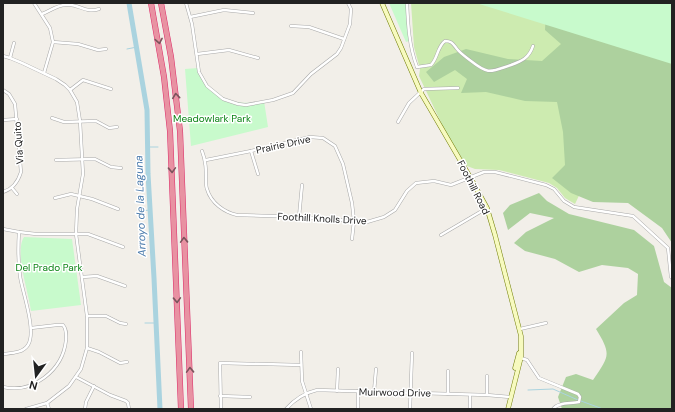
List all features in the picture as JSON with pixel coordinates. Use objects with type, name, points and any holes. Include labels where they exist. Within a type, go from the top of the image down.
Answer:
[{"type":"highway","points":[[151,3],[163,70],[170,131],[181,409]]},
{"type":"highway","points":[[161,3],[171,57],[180,131],[191,409]]},
{"type":"main road","name":"Foothill Road","points":[[384,3],[402,41],[411,72],[421,93],[487,208],[520,329],[521,358],[508,397]]},
{"type":"main road","name":"Foothill Road","points":[[506,409],[519,351],[520,329]]},
{"type":"street","points":[[34,3],[50,28],[54,42],[44,73]]},
{"type":"street","points":[[186,3],[197,54],[199,72],[207,86],[223,99],[238,104],[246,104],[283,97],[293,93],[311,74],[336,54],[344,39],[351,17],[351,10],[348,3]]},
{"type":"street","points":[[407,3],[409,36],[412,53],[417,66]]},
{"type":"street","points":[[42,14],[66,4],[89,11],[100,9]]},
{"type":"street","points":[[190,17],[224,10],[253,13]]},
{"type":"street","points":[[291,26],[309,27],[344,39]]},
{"type":"street","points":[[411,72],[417,66],[431,65],[435,62],[439,47],[445,41],[453,43],[460,52],[483,70],[488,71],[493,71],[524,60],[531,52],[533,46]]},
{"type":"street","points":[[54,42],[78,44],[98,50],[106,49]]},
{"type":"street","points":[[10,58],[14,43]]},
{"type":"street","points":[[197,54],[229,50],[258,58]]},
{"type":"street","points":[[3,56],[56,79],[70,90],[77,102],[83,161],[83,174],[77,209],[76,234],[87,316],[87,348],[82,365],[76,377],[64,391],[47,403],[26,409]]},
{"type":"street","points":[[70,90],[83,80],[111,89]]},
{"type":"street","points":[[398,122],[409,103],[424,89],[458,88]]},
{"type":"street","name":"Via Quito","points":[[3,90],[9,94],[15,104],[17,119],[21,172],[18,180],[12,188]]},
{"type":"street","points":[[52,118],[64,122],[96,121],[109,128],[117,127]]},
{"type":"street","points":[[3,120],[17,119]]},
{"type":"street","name":"Prairie Drive","points":[[206,160],[310,137],[324,138],[335,146],[343,164],[352,202],[354,221],[352,239]]},
{"type":"street","name":"Foothill Knolls Drive","points":[[202,151],[206,160],[206,189],[213,201],[220,208],[237,215],[299,217],[367,222],[384,217],[395,210],[407,191],[416,183],[434,181],[450,184],[470,177]]},
{"type":"street","points":[[251,151],[258,174]]},
{"type":"street","points":[[56,160],[83,161],[95,159],[111,167],[121,168]]},
{"type":"street","points":[[470,177],[480,172],[490,172],[524,179],[546,185],[554,189],[564,201],[574,207],[633,216],[668,248],[672,278]]},
{"type":"street","points":[[299,217],[302,185]]},
{"type":"street","points":[[3,192],[12,188],[17,194]]},
{"type":"street","points":[[56,198],[68,194],[92,199],[118,209]]},
{"type":"street","points":[[441,235],[487,208]]},
{"type":"street","points":[[3,229],[19,232],[60,235],[88,234],[123,247]]},
{"type":"street","points":[[3,354],[21,351],[30,341],[31,328],[19,270],[19,232]]},
{"type":"street","points":[[82,277],[97,276],[125,286]]},
{"type":"street","points":[[87,316],[106,316],[120,323],[126,324]]},
{"type":"street","points":[[520,329],[546,323]]},
{"type":"street","points":[[3,387],[21,388],[39,382],[53,370],[62,356],[66,335],[66,329],[63,325],[57,324],[31,328]]},
{"type":"street","points":[[87,348],[100,352],[120,363],[127,362]]},
{"type":"street","points":[[301,352],[302,381],[311,409]]},
{"type":"street","points":[[410,409],[412,353]]},
{"type":"street","points":[[521,358],[527,360],[539,378],[578,394],[580,397],[579,402],[555,406],[553,409]]},
{"type":"street","points":[[221,409],[220,363],[301,365]]},
{"type":"street","points":[[337,391],[338,369]]},
{"type":"street","points":[[374,392],[376,369]]},
{"type":"street","points":[[448,372],[448,394]]},
{"type":"street","points":[[487,395],[488,376]]},
{"type":"street","points":[[76,377],[110,395],[126,401],[129,409]]},
{"type":"street","points":[[85,409],[86,402],[94,386]]},
{"type":"street","name":"Muirwood Drive","points":[[306,393],[317,390],[470,394],[508,397]]},
{"type":"street","points":[[358,391],[358,409]]},
{"type":"street","points":[[286,409],[306,393]]},
{"type":"street","points":[[470,394],[470,409]]},
{"type":"street","points":[[220,396],[250,397]]},
{"type":"street","points":[[47,403],[48,409]]},
{"type":"green space","points":[[389,3],[406,3],[409,41],[406,42]]},
{"type":"green space","points":[[411,3],[575,3],[585,183],[575,204],[565,198],[557,188],[549,183],[499,170],[475,169],[467,166],[446,133],[419,76],[420,69],[414,47]]},
{"type":"green space","points":[[476,3],[672,3],[672,64]]},
{"type":"green space","points":[[672,3],[672,243],[662,228],[628,203],[593,202],[571,193],[552,178],[565,165],[563,132],[557,102],[525,101],[486,92],[461,93],[467,79],[455,70],[434,82],[426,72],[444,57],[466,49],[508,59],[542,61],[561,44],[545,30],[546,9]]},
{"type":"green space","name":"Meadowlark Park","points":[[198,68],[204,80],[211,89],[224,99],[239,103],[264,101],[268,127],[191,146],[185,69]]},
{"type":"green space","points":[[539,193],[547,201],[569,214],[634,230],[654,246],[664,282],[672,288],[672,409],[562,409],[558,397],[566,377],[576,374],[593,380],[602,366],[605,360],[606,350],[605,345],[596,329],[624,303],[637,295],[638,274],[628,268],[602,265],[579,272],[555,259],[525,251],[514,243],[526,232],[554,218],[530,213],[508,230],[503,213],[510,205]]},
{"type":"green space","name":"Del Prado Park","points":[[24,237],[72,239],[81,305],[31,311],[21,262],[21,244]]},
{"type":"waterway","name":"Arroyo de la Laguna","points":[[129,3],[147,110],[148,174],[160,409]]},
{"type":"waterway","points":[[127,49],[137,47]]},
{"type":"waterway","points":[[147,147],[158,147]]},
{"type":"waterway","points":[[141,211],[150,210]]},
{"type":"waterway","points":[[145,323],[156,323]]},
{"type":"waterway","points":[[528,390],[553,389],[578,400]]},
{"type":"waterway","points":[[581,401],[603,409]]}]
